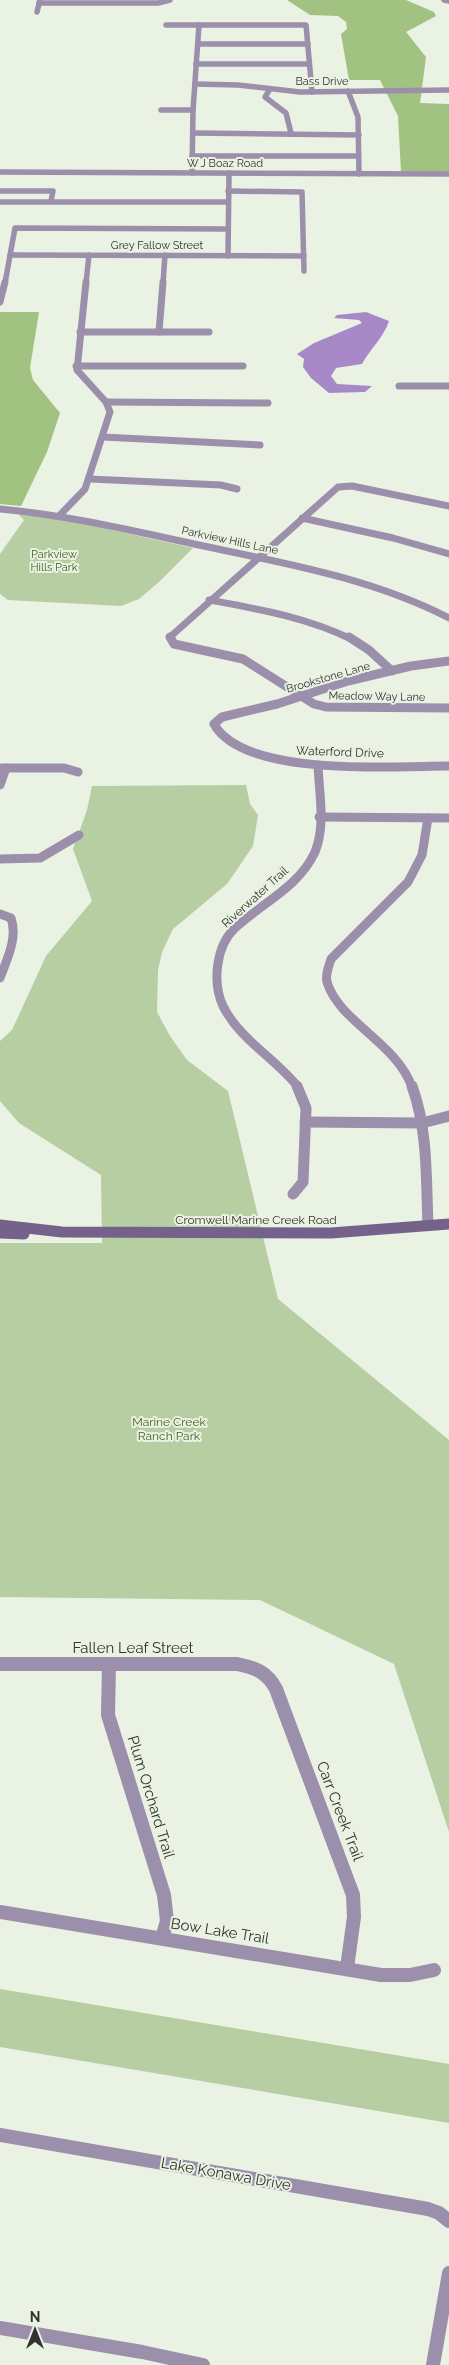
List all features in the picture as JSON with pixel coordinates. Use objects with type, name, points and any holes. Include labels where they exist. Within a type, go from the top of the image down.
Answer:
[{"type":"main road","name":"Cromwell Marine Creek Road","points":[[0,1233],[323,1233],[449,1224]]},
{"type":"main road","name":"Cromwell Marine Creek Road","points":[[0,1225],[62,1232]]},
{"type":"street","points":[[36,12],[39,1],[158,3],[170,0]]},
{"type":"street","points":[[444,0],[449,1]]},
{"type":"street","points":[[166,25],[306,25],[312,92]]},
{"type":"street","points":[[192,173],[193,110],[198,25]]},
{"type":"street","points":[[198,44],[308,44]]},
{"type":"street","points":[[196,64],[309,64]]},
{"type":"street","name":"Bass Drive","points":[[195,84],[238,85],[312,92],[449,90]]},
{"type":"street","points":[[270,89],[265,97],[274,106],[287,113],[290,119],[290,133]]},
{"type":"street","points":[[348,92],[349,102],[357,114],[360,144],[357,156],[359,174]]},
{"type":"street","points":[[161,110],[193,110]]},
{"type":"street","points":[[193,133],[359,135]]},
{"type":"street","points":[[192,156],[357,156]]},
{"type":"street","name":"W J Boaz Road","points":[[0,172],[449,174]]},
{"type":"street","points":[[228,256],[229,173]]},
{"type":"street","points":[[0,191],[53,191],[51,202]]},
{"type":"street","points":[[228,192],[302,192],[304,271]]},
{"type":"street","points":[[0,202],[228,202]]},
{"type":"street","points":[[0,302],[2,300],[15,228],[228,229]]},
{"type":"street","name":"Grey Fallow Street","points":[[10,255],[304,256]]},
{"type":"street","points":[[59,516],[81,494],[90,478],[110,412],[106,402],[78,373],[76,366],[89,255]]},
{"type":"street","points":[[159,332],[165,255]]},
{"type":"street","points":[[80,332],[209,332]]},
{"type":"street","points":[[76,366],[242,366]]},
{"type":"street","points":[[398,386],[449,386]]},
{"type":"street","points":[[106,402],[268,403]]},
{"type":"street","points":[[103,437],[260,445]]},
{"type":"street","points":[[90,478],[221,485],[237,489]]},
{"type":"street","points":[[209,600],[338,487],[344,486],[446,505],[449,499]]},
{"type":"street","name":"Parkview Hills Lane","points":[[0,509],[22,510],[59,516],[221,550],[372,585],[415,600],[449,618]]},
{"type":"street","points":[[302,518],[392,538],[449,554]]},
{"type":"street","points":[[209,600],[293,618],[329,629],[369,650],[392,671]]},
{"type":"street","name":"Meadow Way Lane","points":[[209,600],[176,630],[170,641],[174,644],[243,659],[301,697],[314,704],[326,707],[449,708]]},
{"type":"street","name":"Brookstone Lane","points":[[215,721],[222,717],[301,697],[348,681],[449,661]]},
{"type":"street","name":"Waterford Drive","points":[[215,721],[215,726],[219,732],[248,750],[278,760],[318,765],[449,766]]},
{"type":"street","name":"Riverwater Trail","points":[[293,1194],[303,1182],[306,1108],[297,1086],[248,1038],[232,1019],[224,1006],[217,985],[217,965],[228,936],[235,928],[291,883],[308,863],[318,844],[320,831],[318,765]]},
{"type":"street","points":[[0,785],[3,768],[64,768],[78,772]]},
{"type":"street","points":[[319,817],[449,818]]},
{"type":"street","points":[[428,818],[422,855],[408,882],[331,959],[327,971],[328,981],[335,996],[400,1064],[417,1101],[422,1123],[428,1225]]},
{"type":"street","points":[[0,859],[47,856],[79,835]]},
{"type":"street","points":[[0,914],[12,918],[15,924],[12,943],[1,974]]},
{"type":"street","points":[[305,1122],[422,1123],[449,1116]]},
{"type":"street","name":"Fallen Leaf Street","points":[[0,1664],[237,1664],[265,1672]]},
{"type":"street","name":"Plum Orchard Trail","points":[[110,1664],[108,1715],[164,1895],[167,1921],[162,1938]]},
{"type":"street","name":"Carr Creek Trail","points":[[265,1672],[276,1689],[344,1865],[353,1895],[354,1917],[347,1968]]},
{"type":"street","name":"Bow Lake Trail","points":[[0,1912],[347,1968],[385,1976],[408,1976],[434,1970]]},
{"type":"street","name":"Lake Konawa Drive","points":[[0,2135],[428,2209],[439,2213],[449,2221]]},
{"type":"street","points":[[432,2365],[442,2322],[449,2273]]},
{"type":"street","points":[[0,2328],[142,2352],[203,2365]]},
{"type":"green space","points":[[287,0],[406,0],[434,12],[436,16],[406,32],[426,57],[420,103],[449,104],[449,173],[401,172],[398,116],[380,80],[349,80],[341,34],[347,29],[346,22],[338,16],[310,15]]},
{"type":"green space","points":[[0,312],[39,312],[30,368],[33,380],[60,413],[47,452],[21,506],[0,504]]},
{"type":"green space","name":"Parkview Hills Park","points":[[18,514],[44,515],[193,548],[139,599],[121,606],[8,600],[0,594],[0,554],[24,520]]},
{"type":"green space","name":"Marine Creek Ranch Park","points":[[246,785],[250,804],[258,815],[253,846],[227,884],[173,929],[162,952],[158,970],[157,1012],[170,1036],[187,1060],[228,1091],[278,1299],[449,1440],[449,1832],[394,1664],[260,1600],[0,1597],[0,1243],[102,1243],[101,1175],[19,1123],[0,1101],[0,1041],[12,1030],[46,956],[92,901],[73,849],[87,810],[92,786]]},
{"type":"green space","points":[[0,1989],[449,2064],[449,2123],[0,2047]]},
{"type":"shaded area","points":[[366,312],[389,321],[384,332],[362,364],[336,368],[331,376],[337,384],[372,386],[365,392],[329,393],[311,378],[303,367],[304,359],[297,354],[314,343],[362,323],[359,320],[334,318],[337,315]]}]
